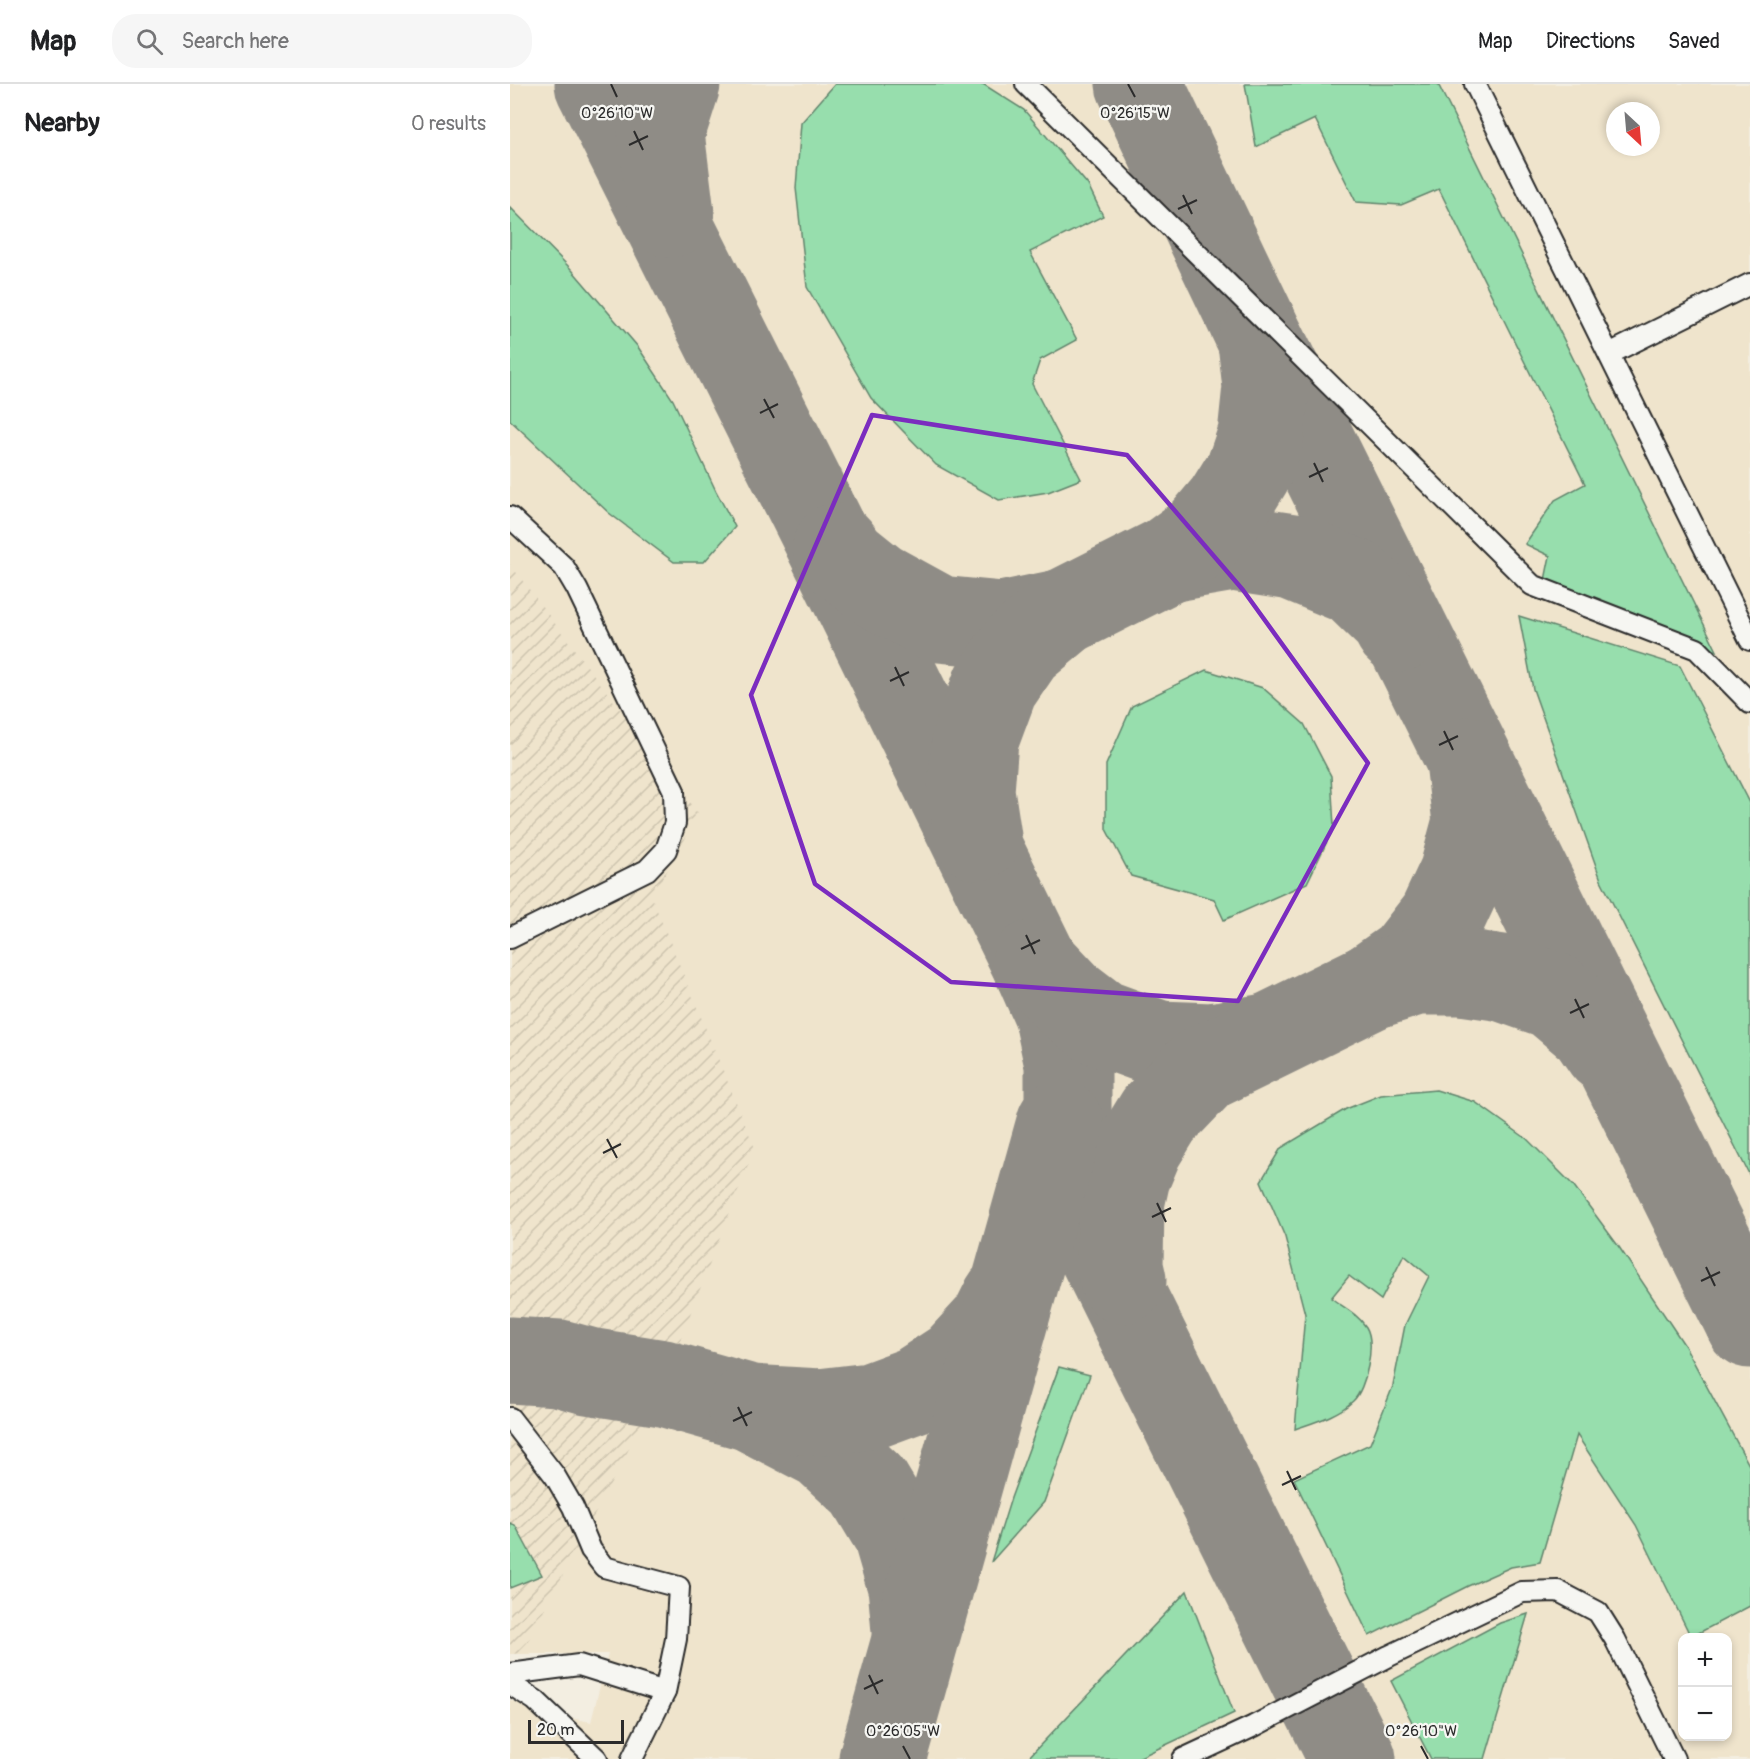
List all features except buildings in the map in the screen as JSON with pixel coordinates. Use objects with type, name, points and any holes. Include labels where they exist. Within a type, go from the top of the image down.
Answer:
[{"type":"lane","points":[[1026,84],[1532,585],[1697,649],[1750,703]]},
{"type":"lane","points":[[1475,84],[1750,640]]},
{"type":"lane","points":[[1608,354],[1750,284]]},
{"type":"lane","points":[[510,517],[564,567],[577,589],[674,791],[675,824],[666,850],[647,870],[510,938]]},
{"type":"lane","points":[[510,1418],[555,1476],[573,1507],[591,1550],[604,1567],[679,1587],[676,1639],[665,1692],[632,1759]]},
{"type":"lane","points":[[1183,1759],[1522,1592],[1558,1591],[1598,1612],[1615,1640],[1674,1759]]},
{"type":"lane","points":[[510,1674],[579,1665],[665,1692]]},
{"type":"lane","points":[[510,1684],[535,1701],[597,1759]]},
{"type":"highlighted area","points":[[872,415],[1127,455],[1243,590],[1368,763],[1238,1001],[951,982],[815,884],[751,695]]},
{"type":"shaded area","points":[[510,84],[1750,84],[1750,1759],[510,1759],[510,1700],[547,1713],[591,1722],[608,1654],[510,1654]]},
{"type":"shaded area","points":[[510,564],[699,814],[652,898],[755,1148],[663,1384],[522,1653],[510,1654]]},
{"type":"green space","points":[[835,84],[983,84],[1024,110],[1088,185],[1103,216],[1030,252],[1077,340],[1040,360],[1032,384],[1081,479],[1048,492],[999,500],[936,465],[871,398],[807,287],[796,188],[801,123]]},
{"type":"green space","points":[[1245,84],[1438,84],[1717,651],[1543,590],[1550,556],[1525,544],[1555,500],[1585,484],[1439,189],[1401,205],[1356,202],[1315,119],[1256,147]]},
{"type":"green space","points":[[510,207],[572,270],[638,347],[673,400],[735,527],[704,562],[674,562],[609,513],[510,420]]},
{"type":"green space","points":[[1519,616],[1680,666],[1750,803],[1750,1176],[1601,880],[1533,689]]},
{"type":"green space","points":[[1206,670],[1263,688],[1304,724],[1331,776],[1334,827],[1307,883],[1224,920],[1214,899],[1131,876],[1106,829],[1106,765],[1132,706]]},
{"type":"green space","points":[[1436,1090],[1475,1102],[1527,1139],[1574,1186],[1619,1247],[1685,1346],[1750,1467],[1750,1606],[1699,1633],[1689,1633],[1636,1525],[1577,1435],[1540,1562],[1511,1567],[1369,1636],[1294,1479],[1370,1444],[1393,1386],[1405,1325],[1429,1276],[1404,1255],[1381,1300],[1349,1276],[1331,1298],[1359,1318],[1369,1334],[1370,1354],[1362,1387],[1353,1401],[1340,1411],[1295,1429],[1305,1314],[1285,1237],[1261,1181],[1281,1148],[1346,1109],[1381,1095]]},
{"type":"green space","points":[[1059,1367],[1090,1375],[1044,1502],[991,1562],[1011,1498]]},
{"type":"green space","points":[[510,1523],[515,1525],[542,1575],[510,1588]]},
{"type":"green space","points":[[1187,1591],[1234,1713],[1136,1759],[1027,1759]]},
{"type":"green space","points":[[1528,1614],[1485,1759],[1431,1759],[1391,1681],[1500,1623]]},
{"type":"taxiway","points":[[598,84],[820,525],[1035,963],[1057,1013],[1068,1064],[1068,1159],[1090,1230],[1353,1759]]},
{"type":"taxiway","points":[[671,214],[661,134],[677,84]]},
{"type":"taxiway","points":[[1139,84],[1260,338],[1750,1325]]},
{"type":"taxiway","points":[[978,837],[971,791],[975,740],[995,686],[1021,648],[1064,612],[1169,559],[1203,534],[1228,504],[1249,470],[1261,435],[1266,387],[1261,342]]},
{"type":"taxiway","points":[[836,547],[846,560],[877,585],[939,619],[1002,625],[1064,612]]},
{"type":"taxiway","points":[[1169,559],[1233,548],[1293,557],[1356,583],[1392,618],[1398,629]]},
{"type":"taxiway","points":[[1372,986],[1409,960],[1441,919],[1462,874],[1476,822],[1469,760]]},
{"type":"taxiway","points":[[1035,963],[1069,999],[1099,1022],[1159,1044],[1212,1046],[1267,1037]]},
{"type":"taxiway","points":[[1123,1280],[1120,1267],[1121,1204],[1127,1177],[1140,1146],[1159,1115],[1203,1069],[1372,986],[1416,972],[1461,972],[1503,978],[1554,996],[1592,1028],[1607,1050]]},
{"type":"taxiway","points":[[882,1759],[1060,1123]]},
{"type":"taxiway","points":[[751,1408],[820,1412],[871,1406],[917,1389],[958,1362],[993,1324],[1006,1298]]},
{"type":"taxiway","points":[[510,1360],[559,1363],[588,1371],[663,1383],[751,1408],[826,1447],[868,1486],[895,1531],[911,1586],[915,1631]]}]
